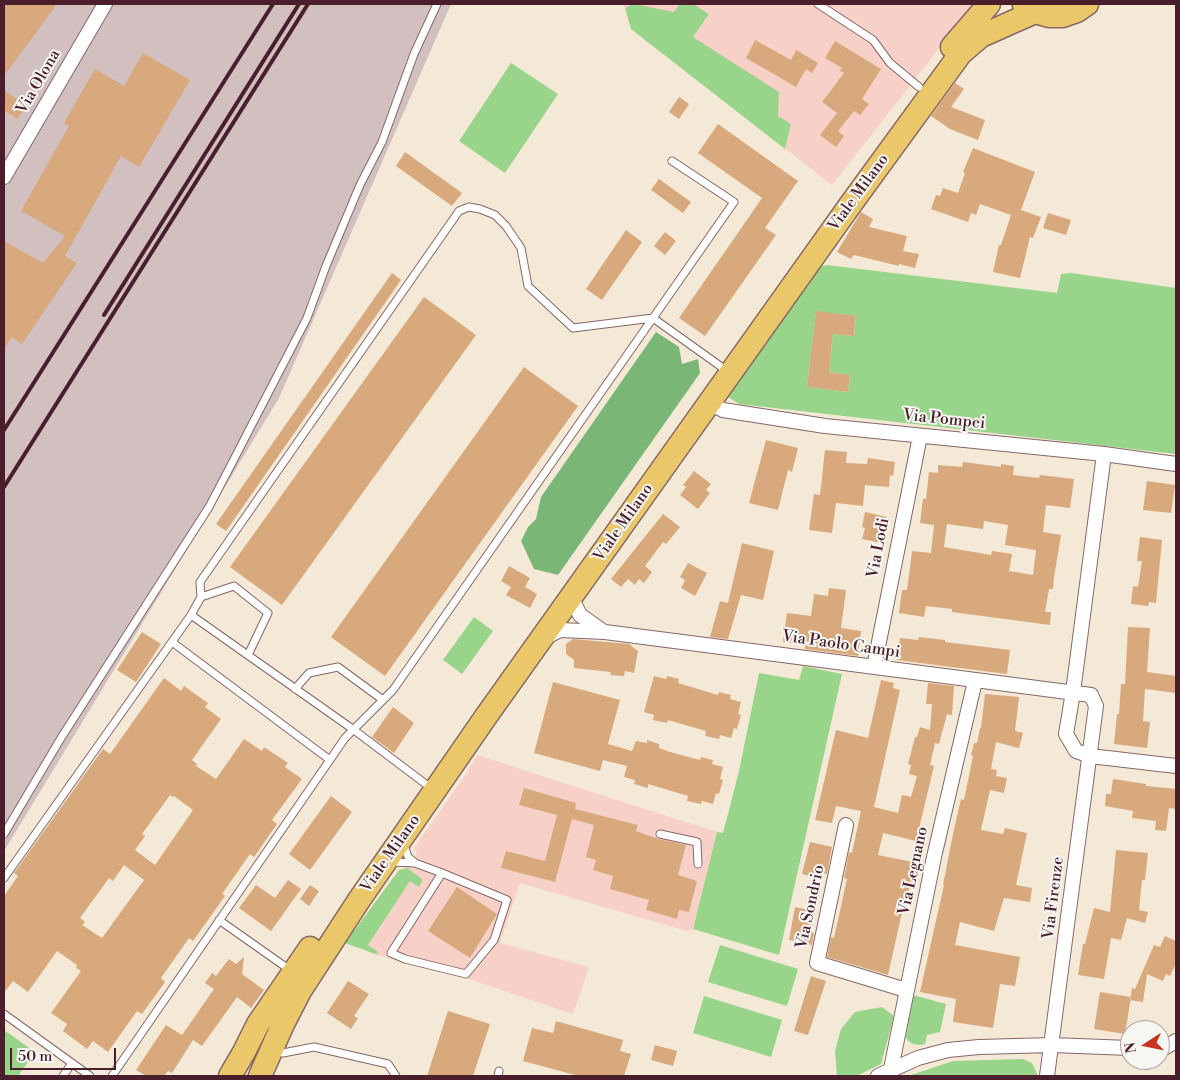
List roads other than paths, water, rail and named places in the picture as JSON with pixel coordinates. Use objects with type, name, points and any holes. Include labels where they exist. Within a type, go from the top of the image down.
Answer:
[{"type":"main road","name":"Viale Milano","points":[[260,1076],[299,977],[427,785],[920,87],[972,22],[989,4]]},
{"type":"main road","points":[[1029,8],[1049,16],[1064,16],[1077,11],[1086,4]]},
{"type":"main road","name":"Viale Milano","points":[[230,1076],[258,1024],[299,977],[384,864],[709,403],[961,53],[981,36],[1029,8]]},
{"type":"street","name":"Via Olona","points":[[4,177],[105,4]]},
{"type":"street","name":"Via Pompei","points":[[709,403],[723,410],[817,425],[1104,454],[1176,464]]},
{"type":"street","name":"Via Lodi","points":[[874,667],[920,436]]},
{"type":"street","points":[[1104,454],[1066,734],[1076,751],[1090,756],[1176,766]]},
{"type":"street","name":"Via Paolo Campi","points":[[573,595],[580,615],[605,632]]},
{"type":"street","name":"Via Paolo Campi","points":[[541,640],[554,631],[560,630],[605,632],[975,681],[1073,692]]},
{"type":"street","name":"Via Legnano","points":[[891,1069],[934,857],[975,681]]},
{"type":"street","name":"Via Firenze","points":[[1048,1076],[1096,706],[1091,695],[1073,692]]},
{"type":"street","name":"Via Sondrio","points":[[846,825],[817,963],[906,990]]},
{"type":"street","points":[[878,1076],[918,1058],[948,1050],[979,1047],[1052,1045],[1120,1048]]},
{"type":"lane","points":[[4,834],[60,738],[209,507],[232,465],[307,318],[326,266],[360,185],[382,142],[414,54],[436,4]]},
{"type":"lane","points":[[818,4],[873,40],[890,63],[920,87]]},
{"type":"lane","points":[[112,1076],[345,738],[393,690],[734,202],[672,161]]},
{"type":"lane","points":[[4,878],[191,615],[202,596],[200,582],[459,211],[469,207],[480,209],[495,216],[506,226],[521,248],[528,286],[573,328],[654,318],[723,368]]},
{"type":"lane","points":[[202,596],[234,586],[268,613],[248,655]]},
{"type":"lane","points":[[191,615],[354,730],[427,785]]},
{"type":"lane","points":[[172,642],[330,760]]},
{"type":"lane","points":[[296,689],[309,673],[338,667],[383,700]]},
{"type":"lane","points":[[660,834],[696,842],[698,864]]},
{"type":"lane","points":[[402,838],[408,857],[415,863]]},
{"type":"lane","points":[[384,864],[397,861],[415,863],[442,873],[507,900],[494,940],[466,974],[405,959],[391,953],[442,873]]},
{"type":"lane","points":[[219,920],[299,977]]},
{"type":"lane","points":[[4,1014],[90,1076]]},
{"type":"lane","points":[[270,1050],[283,1054],[314,1047],[388,1064],[396,1076]]},
{"type":"lane","points":[[64,1076],[72,1063]]},
{"type":"railway","points":[[4,430],[273,4]]},
{"type":"railway","points":[[104,315],[299,4]]},
{"type":"railway","points":[[4,487],[308,4]]}]
